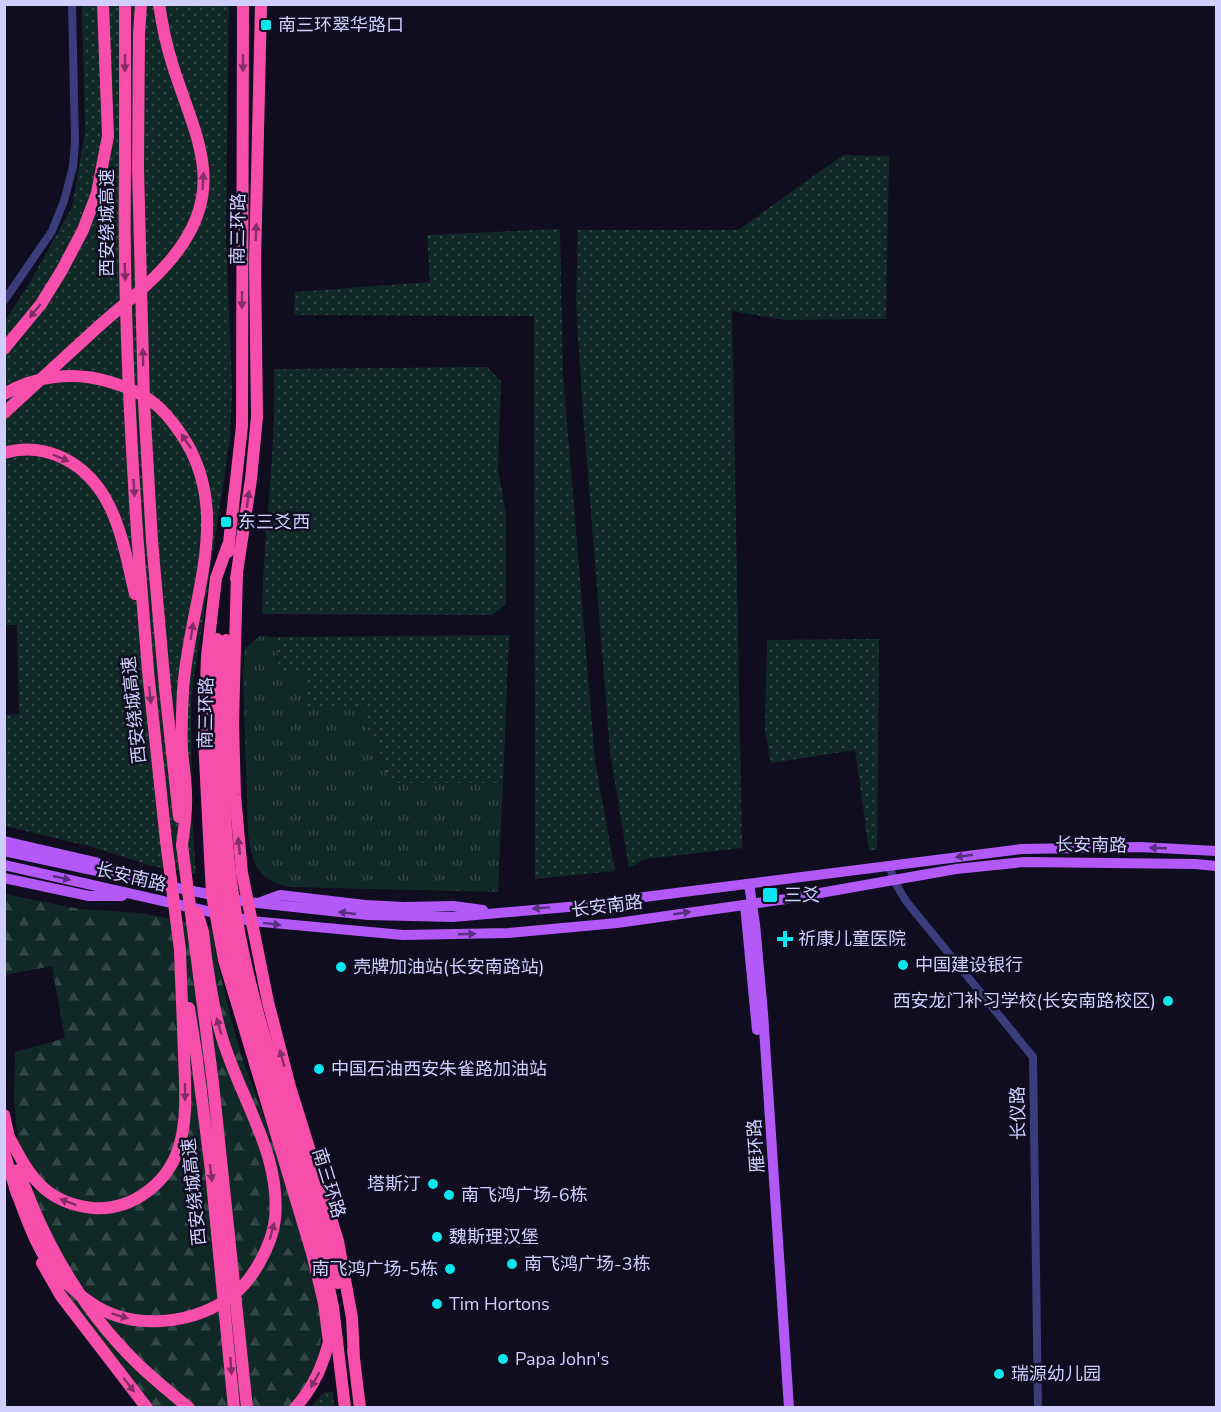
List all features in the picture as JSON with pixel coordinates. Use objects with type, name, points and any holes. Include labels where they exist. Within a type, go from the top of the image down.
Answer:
[{"type":"highway","points":[[4,349],[41,304],[62,270],[97,193],[108,136],[103,4]]},
{"type":"highway","name":"西安绕城高速","points":[[125,4],[124,229],[128,404],[144,628],[154,735],[180,950],[211,1171],[234,1407]]},
{"type":"highway","name":"西安绕城高速","points":[[141,4],[138,168],[144,402],[165,688],[182,845],[213,1083],[248,1407]]},
{"type":"highway","points":[[4,413],[162,270],[188,238],[197,218],[203,195],[204,166],[200,141],[171,62],[159,4]]},
{"type":"highway","name":"南三环路","points":[[243,4],[242,426],[228,545],[214,716],[217,841],[223,889],[245,1002],[321,1250],[333,1306],[345,1407]]},
{"type":"highway","name":"南三环路","points":[[261,4],[255,262],[257,417],[251,479],[237,573],[222,639],[224,798],[232,892],[244,956],[268,1051],[314,1192],[339,1288],[354,1358],[360,1407]]},
{"type":"highway","points":[[4,394],[13,388],[38,380],[64,375],[89,376],[123,386],[154,401],[192,449],[203,479],[207,516],[205,557],[183,689],[182,749],[186,798],[182,845]]},
{"type":"highway","points":[[4,453],[14,450],[38,450],[57,455],[77,465],[94,480],[104,495],[120,533],[144,628]]},
{"type":"highway","points":[[228,545],[216,578],[207,656],[204,740],[212,895],[224,960],[312,1253],[324,1303],[328,1343]]},
{"type":"highway","points":[[237,573],[233,723],[235,795],[242,873],[253,902],[251,921],[268,1002],[290,1087],[338,1241],[352,1317],[354,1358]]},
{"type":"highway","points":[[15,1188],[48,1263],[88,1301],[116,1315],[147,1322],[170,1321],[190,1316],[229,1298],[245,1282],[261,1260],[275,1221],[276,1193],[272,1165],[227,1054],[213,1005],[203,932],[187,879]]},
{"type":"highway","points":[[8,1135],[26,1170],[44,1191],[70,1204],[98,1208],[115,1207],[145,1194],[170,1169],[179,1147],[185,1097],[180,950]]},
{"type":"highway","points":[[4,1115],[21,1179],[45,1237],[61,1264],[98,1320],[137,1363],[189,1407]]},
{"type":"highway","points":[[4,1152],[24,1222],[36,1251],[61,1296],[147,1407]]},
{"type":"highway","name":"南三环路","points":[[295,1407],[308,1392],[319,1373],[328,1343],[333,1306]]},
{"type":"main road","points":[[4,841],[95,862],[143,881]]},
{"type":"main road","name":"长安南路","points":[[4,851],[253,902],[368,915],[453,917],[614,903],[621,900],[1022,849],[1140,847],[1216,851]]},
{"type":"main road","name":"长安南路","points":[[4,865],[251,921],[404,935],[508,933],[616,923],[894,881],[956,869],[1024,862],[1216,866]]},
{"type":"main road","points":[[4,878],[89,896],[143,896]]},
{"type":"main road","name":"雁环路","points":[[746,884],[764,1024],[789,1407]]},
{"type":"main road","name":"雁环路","points":[[748,903],[776,1266],[783,1407]]},
{"type":"street","points":[[4,302],[52,231],[64,201],[73,167],[75,116],[72,4]]},
{"type":"street","name":"长仪路","points":[[890,867],[894,881],[906,901],[1033,1057],[1038,1407]]},
{"type":"green space","points":[[82,5],[229,5],[226,232],[232,392],[230,438],[191,699],[192,815],[196,874],[152,866],[92,847],[5,826],[5,715],[19,714],[17,625],[4,625],[4,323],[72,207],[85,132]]},
{"type":"green space","points":[[843,155],[889,156],[886,319],[785,320],[732,311],[742,848],[645,859],[629,868],[610,752],[576,304],[578,230],[738,230]]},
{"type":"green space","points":[[560,229],[563,374],[595,761],[615,871],[535,879],[534,316],[294,315],[295,292],[430,282],[427,235]]},
{"type":"green space","points":[[487,367],[501,381],[498,470],[506,513],[506,604],[492,615],[262,614],[274,430],[274,369]]},
{"type":"green space","points":[[509,635],[503,783],[388,783],[384,760],[364,725],[304,709],[277,671],[278,637]]},
{"type":"green space","points":[[260,636],[278,637],[277,671],[305,671],[304,709],[364,710],[364,725],[384,760],[388,783],[503,783],[498,892],[290,887],[270,880],[258,869],[248,834],[243,674],[245,648]]},
{"type":"green space","points":[[879,639],[877,850],[869,850],[855,750],[771,763],[765,731],[767,640]]},
{"type":"green space","points":[[5,894],[79,909],[141,913],[212,927],[231,1019],[242,1057],[292,1194],[322,1322],[319,1364],[308,1386],[289,1407],[151,1407],[66,1296],[30,1191],[42,1183],[18,1144],[14,1101],[15,1052],[65,1038],[52,966],[5,975]]},
{"type":"green space","points":[[324,1392],[333,1392],[334,1407],[311,1407]]},
{"type":"place","name":"南三环翠华路口","points":[[266,25]]},
{"type":"place","name":"东三爻西","points":[[226,522]]},
{"type":"place","name":"三爻","points":[[770,895]]},
{"type":"place","name":"祈康儿童医院","points":[[785,939]]},
{"type":"place","name":"中国建设银行","points":[[903,965]]},
{"type":"place","name":"壳牌加油站(长安南路站)","points":[[341,967]]},
{"type":"place","name":"西安龙门补习学校(长安南路校区)","points":[[1168,1001]]},
{"type":"place","name":"中国石油西安朱雀路加油站","points":[[319,1069]]},
{"type":"place","name":"塔斯汀","points":[[433,1184]]},
{"type":"place","name":"南飞鸿广场-6栋","points":[[449,1195]]},
{"type":"place","name":"魏斯理汉堡","points":[[437,1237]]},
{"type":"place","name":"南飞鸿广场-3栋","points":[[512,1264]]},
{"type":"place","name":"南飞鸿广场-5栋","points":[[450,1269]]},
{"type":"place","name":"Tim Hortons","points":[[437,1304]]},
{"type":"place","name":"Papa John's","points":[[503,1359]]},
{"type":"place","name":"瑞源幼儿园","points":[[999,1374]]}]
